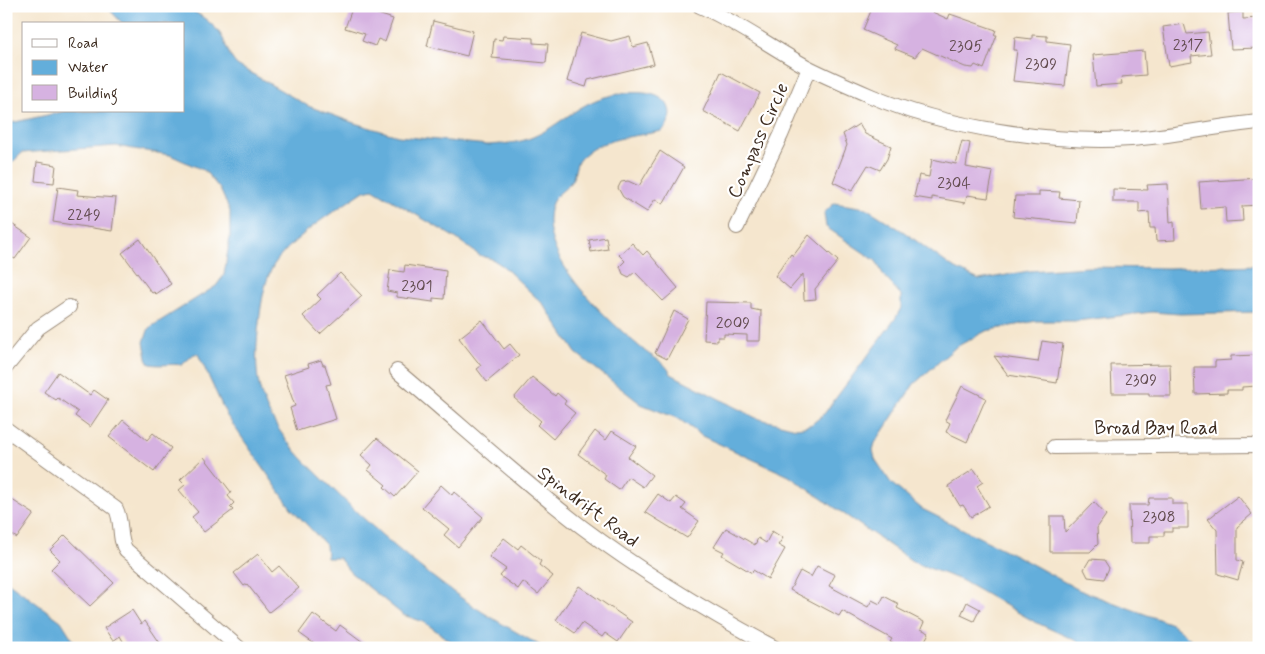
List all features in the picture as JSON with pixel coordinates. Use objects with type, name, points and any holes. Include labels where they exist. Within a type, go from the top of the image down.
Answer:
[{"type":"street","points":[[700,6],[721,15],[809,68],[908,109],[1002,130],[1088,140],[1133,139],[1259,122]]},
{"type":"street","name":"Compass Circle","points":[[737,227],[781,135],[809,68]]},
{"type":"street","points":[[6,367],[38,328],[68,307]]},
{"type":"street","name":"Spindrift Road","points":[[397,371],[530,485],[584,528],[657,579],[717,616],[775,648]]},
{"type":"street","points":[[6,428],[116,509],[120,519],[121,539],[126,550],[239,648]]},
{"type":"street","name":"Broad Bay Road","points":[[1054,446],[1259,445]]},
{"type":"water","points":[[171,5],[191,10],[203,17],[218,30],[237,65],[308,106],[354,123],[398,136],[488,145],[511,143],[528,139],[549,129],[580,108],[603,97],[623,93],[644,93],[661,98],[667,104],[670,112],[667,126],[662,131],[608,142],[597,146],[578,161],[572,180],[554,199],[551,206],[549,226],[554,246],[565,267],[579,287],[596,306],[646,352],[663,364],[671,374],[756,418],[796,428],[812,424],[824,414],[895,319],[901,308],[901,295],[884,276],[876,261],[826,227],[824,213],[834,203],[866,208],[904,232],[952,267],[979,280],[1029,271],[1088,267],[1169,268],[1259,265],[1259,312],[1180,314],[1152,312],[1076,321],[1036,321],[986,331],[956,347],[914,384],[875,443],[873,450],[875,459],[891,483],[922,509],[1017,556],[1079,590],[1172,624],[1192,640],[1207,648],[1092,648],[1035,622],[961,580],[915,563],[789,476],[702,436],[679,419],[641,404],[576,353],[544,305],[503,266],[492,259],[479,255],[457,239],[373,189],[364,191],[308,230],[287,249],[274,265],[262,298],[257,342],[257,373],[264,401],[283,436],[344,500],[427,573],[492,618],[544,648],[460,648],[424,622],[403,615],[350,572],[339,558],[327,558],[326,545],[291,508],[227,416],[198,354],[194,354],[182,365],[155,365],[148,363],[144,342],[149,328],[216,286],[224,275],[230,237],[230,211],[220,189],[205,171],[170,155],[116,146],[22,153],[6,169],[6,124],[61,112],[185,112],[185,22],[121,22],[106,6]]},
{"type":"water","points":[[6,581],[61,621],[78,648],[6,648]]},
{"type":"building","points":[[353,6],[370,6],[369,11],[393,19],[385,42],[378,39],[375,46],[362,41],[365,34],[345,28]]},
{"type":"building","points":[[873,6],[919,6],[948,19],[950,14],[996,30],[994,35],[997,35],[984,69],[975,65],[973,68],[965,67],[922,48],[915,57],[895,49],[897,45],[863,30]]},
{"type":"building","points":[[1243,12],[1243,19],[1259,18],[1259,48],[1231,49],[1228,13]]},
{"type":"building","points":[[433,21],[473,31],[467,56],[427,46]]},
{"type":"building","points":[[1184,24],[1187,34],[1208,32],[1211,54],[1191,56],[1192,62],[1169,66],[1163,27]]},
{"type":"building","points":[[581,33],[611,41],[630,36],[633,47],[648,43],[654,64],[588,80],[586,87],[567,81]]},
{"type":"building","points":[[1032,35],[1047,36],[1047,41],[1070,44],[1065,86],[1013,81],[1017,50],[1014,50],[1015,37],[1032,39]]},
{"type":"building","points":[[503,36],[533,38],[533,43],[548,44],[546,63],[492,58],[494,39],[502,40]]},
{"type":"building","points":[[1144,51],[1146,75],[1121,77],[1122,84],[1096,86],[1093,55]]},
{"type":"building","points":[[721,72],[760,93],[740,131],[703,111]]},
{"type":"building","points":[[859,124],[865,134],[891,146],[887,159],[880,170],[868,165],[852,191],[833,182],[847,145],[843,134]]},
{"type":"building","points":[[962,141],[970,143],[966,167],[993,172],[988,198],[967,195],[965,203],[932,197],[932,200],[914,197],[919,175],[929,177],[932,159],[956,164]]},
{"type":"building","points":[[660,151],[684,167],[663,204],[655,199],[647,212],[623,197],[618,188],[621,182],[628,181],[639,186]]},
{"type":"building","points":[[37,162],[56,165],[54,183],[35,181]]},
{"type":"building","points":[[1259,178],[1259,205],[1242,206],[1243,221],[1226,222],[1225,207],[1201,209],[1199,182]]},
{"type":"building","points":[[1168,184],[1170,223],[1174,222],[1175,240],[1156,241],[1155,228],[1150,228],[1149,212],[1139,213],[1139,202],[1113,202],[1113,189],[1148,190],[1147,185]]},
{"type":"building","points":[[58,187],[78,190],[77,195],[116,198],[112,231],[53,222]]},
{"type":"building","points":[[1039,191],[1060,192],[1059,198],[1079,200],[1077,223],[1013,217],[1015,196],[1039,196]]},
{"type":"building","points":[[6,220],[31,237],[15,259],[6,255]]},
{"type":"building","points":[[809,235],[838,261],[815,289],[816,299],[804,300],[803,274],[790,289],[775,276],[791,254],[793,256]]},
{"type":"building","points":[[606,237],[608,249],[591,252],[589,240]]},
{"type":"building","points":[[140,239],[171,284],[156,294],[152,293],[122,253]]},
{"type":"building","points":[[632,243],[643,255],[647,251],[678,288],[663,301],[635,272],[629,277],[623,274],[620,266],[625,261],[619,255]]},
{"type":"building","points":[[405,265],[446,271],[444,299],[433,298],[433,302],[397,297],[397,293],[387,291],[390,270],[404,272]]},
{"type":"building","points":[[340,273],[362,296],[320,334],[303,316],[321,299],[317,295]]},
{"type":"building","points":[[706,302],[751,303],[751,309],[761,311],[760,341],[747,341],[747,335],[724,334],[724,337],[718,337],[718,341],[704,340]]},
{"type":"building","points":[[674,311],[688,319],[667,359],[655,353]]},
{"type":"building","points":[[482,320],[504,349],[510,344],[519,355],[487,382],[477,369],[481,366],[459,338]]},
{"type":"building","points":[[1042,341],[1063,344],[1057,383],[1008,375],[994,356],[1038,362]]},
{"type":"building","points":[[1256,355],[1257,386],[1242,387],[1242,390],[1227,390],[1227,393],[1195,394],[1194,367],[1215,367],[1215,361],[1231,360],[1231,356]]},
{"type":"building","points":[[321,360],[323,365],[325,365],[331,384],[326,385],[336,419],[297,431],[290,408],[295,406],[284,375],[309,367],[308,364]]},
{"type":"building","points":[[1170,364],[1171,396],[1149,396],[1149,393],[1112,393],[1111,365]]},
{"type":"building","points":[[58,372],[90,395],[94,390],[108,400],[90,427],[75,416],[78,412],[58,398],[56,400],[44,392]]},
{"type":"building","points":[[532,377],[555,396],[557,393],[566,401],[564,404],[575,413],[553,439],[537,425],[541,421],[514,398]]},
{"type":"building","points":[[962,386],[986,398],[967,442],[946,432],[950,423],[945,420]]},
{"type":"building","points":[[123,420],[147,440],[153,433],[171,448],[154,472],[109,437]]},
{"type":"building","points":[[595,431],[606,440],[612,431],[636,446],[628,457],[652,475],[643,487],[628,477],[619,490],[604,479],[606,475],[578,454]]},
{"type":"building","points":[[377,438],[418,471],[395,497],[384,487],[386,485],[368,470],[372,465],[361,455]]},
{"type":"building","points":[[204,457],[231,492],[228,496],[234,503],[230,507],[233,510],[204,532],[192,517],[198,512],[179,490],[185,485],[180,480]]},
{"type":"building","points":[[974,469],[983,482],[977,486],[989,506],[971,517],[963,505],[960,506],[948,486]]},
{"type":"building","points":[[441,485],[452,495],[454,492],[483,517],[458,547],[444,535],[449,529],[422,507]]},
{"type":"building","points":[[658,494],[671,503],[676,497],[686,504],[682,509],[699,521],[687,538],[645,512]]},
{"type":"building","points":[[6,496],[34,514],[17,538],[6,531]]},
{"type":"building","points":[[1238,496],[1252,514],[1237,527],[1237,560],[1243,562],[1238,580],[1218,574],[1217,530],[1208,519]]},
{"type":"building","points":[[1149,498],[1172,498],[1172,504],[1188,504],[1188,528],[1172,528],[1172,532],[1164,532],[1164,536],[1150,536],[1150,543],[1130,543],[1129,505],[1148,505]]},
{"type":"building","points":[[1094,502],[1106,515],[1097,528],[1098,544],[1090,552],[1050,552],[1050,516],[1064,516],[1065,532]]},
{"type":"building","points":[[726,528],[755,545],[758,538],[766,543],[772,531],[783,538],[778,545],[785,549],[768,579],[753,570],[752,573],[722,555],[724,552],[714,547]]},
{"type":"building","points":[[65,535],[114,583],[90,606],[51,569],[60,560],[50,550]]},
{"type":"building","points":[[504,538],[518,549],[521,545],[541,561],[539,565],[553,576],[538,594],[523,582],[518,589],[500,576],[506,569],[489,557]]},
{"type":"building","points":[[258,554],[272,572],[279,566],[299,588],[269,612],[247,584],[244,586],[234,573]]},
{"type":"building","points":[[1090,559],[1104,560],[1109,568],[1104,579],[1088,577],[1084,569]]},
{"type":"building","points":[[817,566],[835,575],[829,586],[868,607],[872,600],[880,604],[884,596],[899,604],[897,608],[924,622],[921,629],[929,633],[921,648],[902,648],[890,642],[892,639],[842,611],[839,616],[790,590],[800,571],[811,577]]},
{"type":"building","points":[[579,586],[632,622],[618,642],[605,633],[602,637],[582,623],[575,633],[556,620]]},
{"type":"building","points":[[967,602],[980,609],[974,621],[961,615]]},
{"type":"building","points":[[132,610],[141,624],[145,621],[160,643],[153,648],[127,648],[120,636],[113,641],[104,628]]},
{"type":"building","points":[[313,614],[336,631],[340,625],[371,648],[320,648],[299,633]]}]
